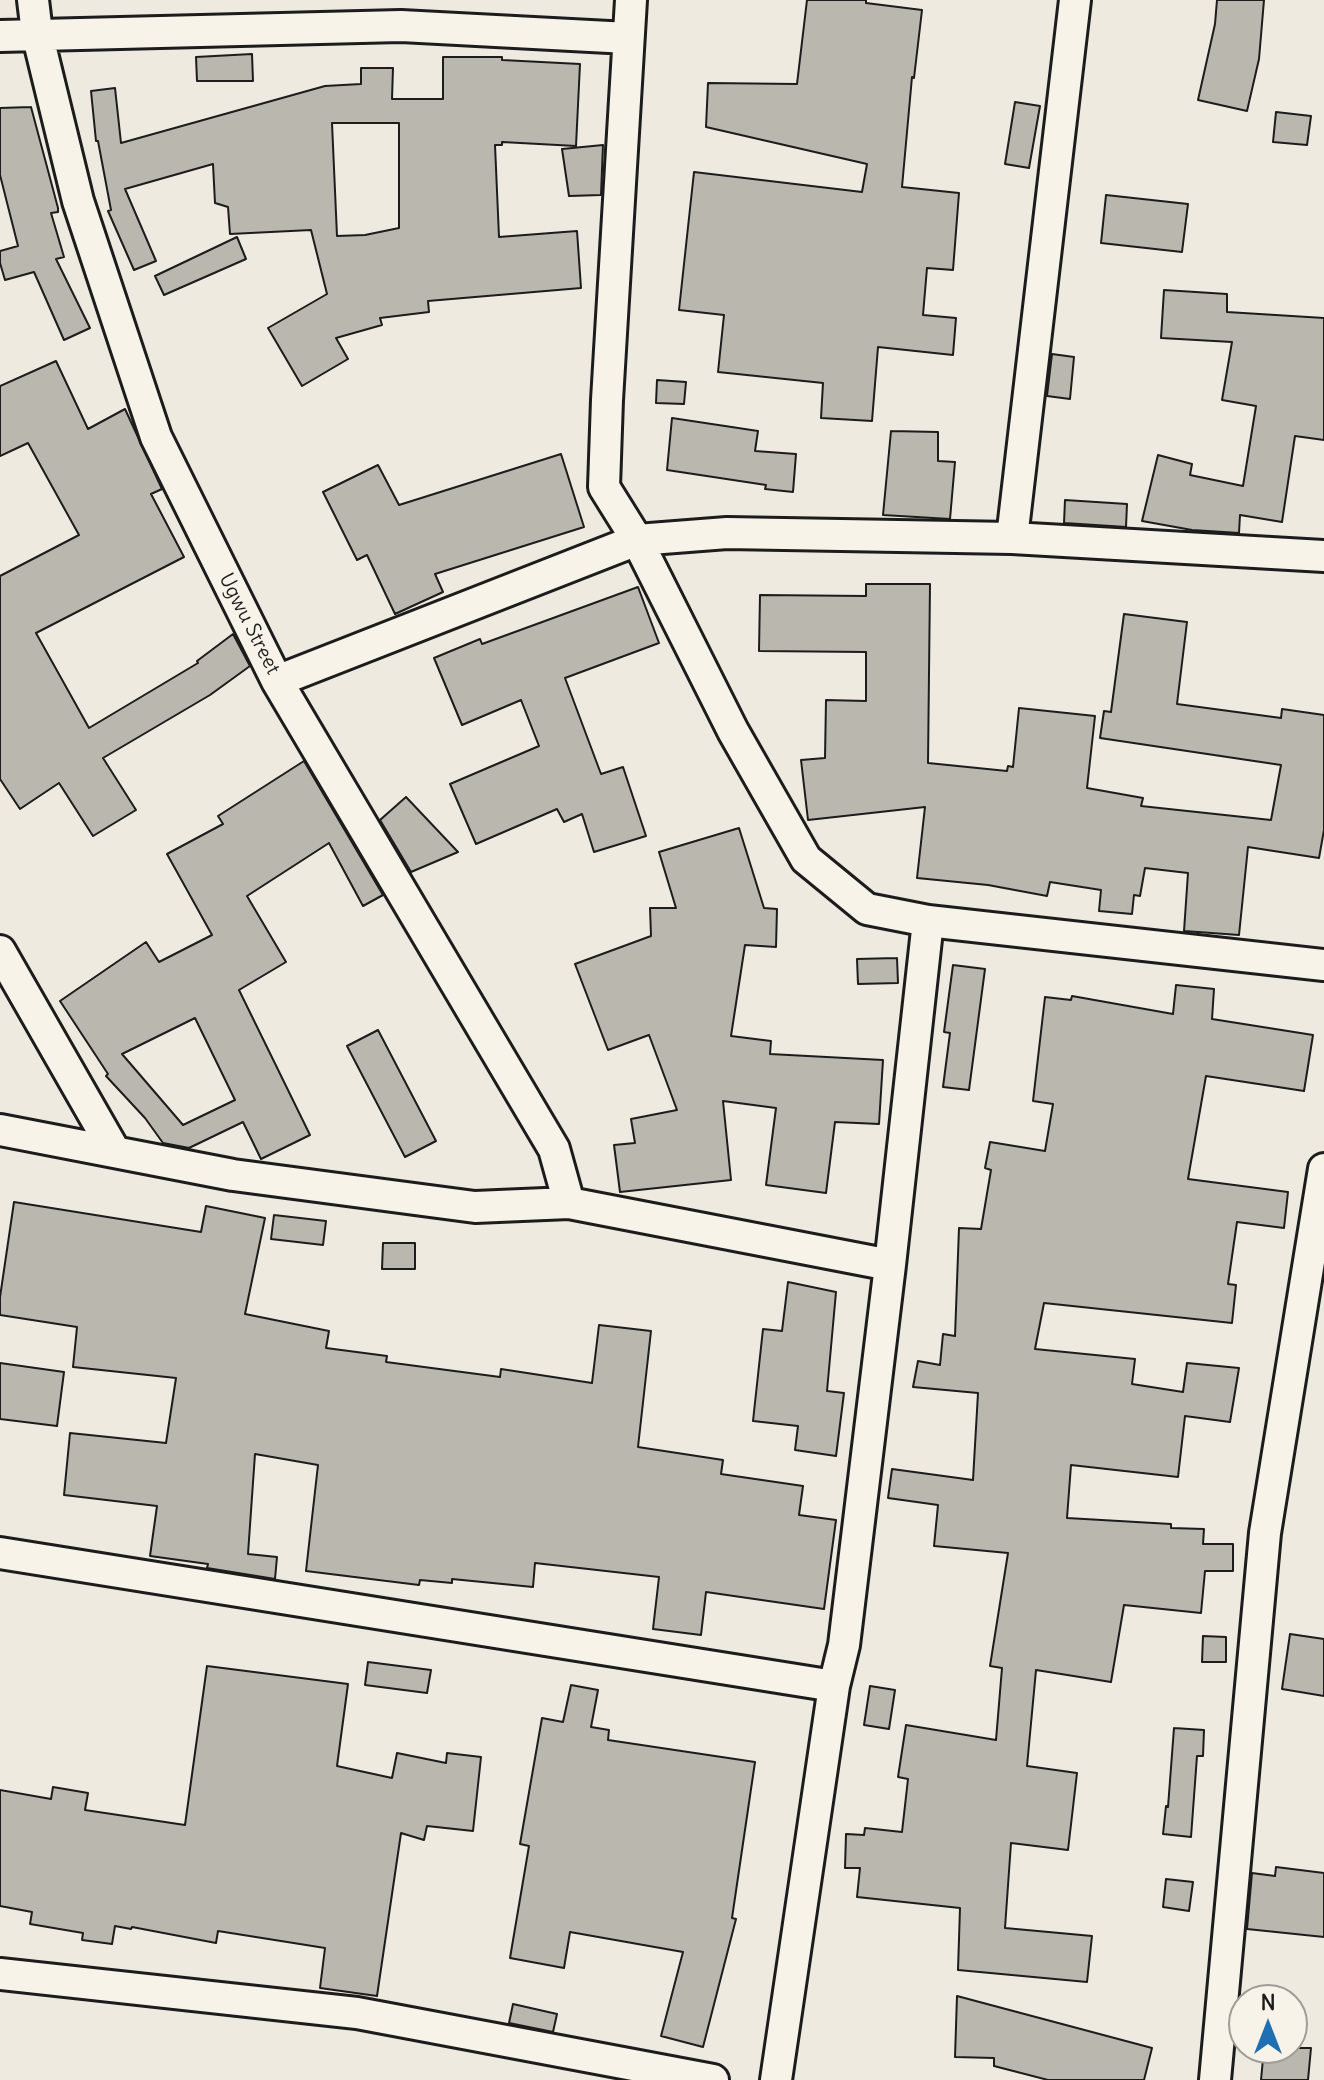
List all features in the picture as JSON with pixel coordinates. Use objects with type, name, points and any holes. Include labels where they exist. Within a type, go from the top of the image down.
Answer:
[{"type":"street","name":"Ugwu Street","points":[[33,0],[37,33],[78,201],[156,437],[277,681],[554,1149],[569,1203]]},
{"type":"street","points":[[631,0],[604,487],[637,540],[733,731],[806,859],[867,909],[928,921],[1324,965]]},
{"type":"street","points":[[1012,538],[1075,0]]},
{"type":"street","points":[[0,36],[401,26],[628,38]]},
{"type":"street","points":[[277,681],[637,540],[727,533],[1012,538],[1324,556]]},
{"type":"street","points":[[776,2080],[834,1686],[844,1645],[928,921]]},
{"type":"street","points":[[0,951],[115,1152]]},
{"type":"street","points":[[0,1130],[233,1175],[475,1207],[569,1203],[890,1265]]},
{"type":"street","points":[[1215,2080],[1265,1533],[1324,1169]]},
{"type":"street","points":[[0,1553],[834,1686]]},
{"type":"street","points":[[0,1974],[357,2013],[713,2080]]},
{"type":"building","points":[[807,0],[866,0],[866,3],[922,10],[912,77],[902,187],[959,193],[953,270],[927,268],[923,315],[956,318],[953,355],[878,347],[872,421],[821,418],[823,383],[718,372],[724,315],[679,310],[694,172],[862,192],[867,164],[706,127],[708,83],[797,84]]},
{"type":"building","points":[[1217,0],[1264,0],[1259,59],[1247,111],[1198,100],[1215,24]]},
{"type":"building","points":[[252,54],[253,81],[197,81],[196,57]]},
{"type":"building","points":[[443,57],[502,57],[502,60],[580,64],[576,146],[502,142],[502,145],[495,145],[499,237],[577,231],[581,288],[428,301],[429,312],[380,318],[382,325],[336,338],[348,359],[302,386],[268,328],[327,294],[311,230],[230,234],[228,207],[215,203],[213,164],[125,189],[156,261],[134,270],[108,211],[111,210],[96,141],[91,91],[115,88],[121,143],[325,86],[361,84],[361,68],[393,68],[392,99],[443,99]],"holes":[[[332,123],[399,123],[399,228],[365,235],[337,236]]]},
{"type":"building","points":[[1015,102],[1040,106],[1029,168],[1005,164]]},
{"type":"building","points":[[31,107],[58,208],[58,212],[51,213],[64,257],[56,259],[90,328],[64,340],[34,272],[5,280],[0,263],[0,251],[18,246],[0,175],[0,108]]},
{"type":"building","points":[[1276,112],[1311,116],[1307,145],[1273,142]]},
{"type":"building","points":[[603,145],[601,195],[569,196],[562,149]]},
{"type":"building","points":[[1106,195],[1188,204],[1182,252],[1101,243]]},
{"type":"building","points":[[237,237],[246,259],[164,295],[155,276]]},
{"type":"building","points":[[1164,290],[1227,294],[1227,312],[1324,318],[1324,440],[1295,436],[1282,522],[1240,515],[1239,533],[1192,530],[1142,521],[1158,455],[1192,464],[1190,475],[1243,486],[1256,406],[1222,400],[1232,342],[1161,338]]},
{"type":"building","points":[[1052,354],[1074,357],[1070,399],[1047,396]]},
{"type":"building","points":[[56,361],[88,429],[125,409],[162,489],[151,494],[184,557],[36,633],[89,728],[198,663],[233,634],[250,666],[210,695],[103,758],[136,810],[93,836],[59,783],[20,809],[0,779],[0,576],[79,535],[28,443],[0,456],[0,386]]},
{"type":"building","points":[[657,380],[686,382],[684,404],[656,403]]},
{"type":"building","points":[[672,418],[758,431],[755,451],[796,454],[793,492],[667,470]]},
{"type":"building","points":[[891,431],[938,432],[938,461],[955,462],[950,519],[883,515]]},
{"type":"building","points":[[561,454],[584,527],[435,574],[443,592],[395,614],[367,555],[357,560],[323,492],[378,465],[399,505]]},
{"type":"building","points":[[1065,500],[1127,504],[1126,527],[1064,523]]},
{"type":"building","points":[[866,584],[930,584],[928,763],[1007,771],[1008,766],[1013,767],[1019,708],[1095,716],[1087,788],[1143,798],[1141,806],[1271,820],[1281,765],[1100,738],[1104,711],[1111,712],[1124,614],[1187,622],[1177,704],[1281,718],[1282,709],[1324,715],[1324,830],[1319,858],[1248,847],[1239,935],[1184,931],[1188,873],[1145,868],[1140,896],[1134,895],[1132,914],[1099,911],[1101,890],[1050,882],[1047,896],[988,885],[917,878],[925,807],[808,820],[801,760],[825,758],[826,700],[866,701],[866,652],[759,651],[760,595],[866,596]]},
{"type":"building","points":[[638,587],[659,643],[565,678],[601,774],[623,767],[646,836],[594,852],[582,814],[564,822],[557,809],[476,844],[450,784],[539,746],[521,700],[462,725],[434,658],[480,639],[482,644]]},
{"type":"building","points":[[304,761],[383,895],[363,906],[329,843],[247,896],[286,962],[239,990],[310,1135],[261,1159],[243,1122],[189,1148],[163,1143],[145,1118],[106,1076],[108,1074],[60,1001],[146,942],[159,962],[212,935],[167,854],[223,824],[218,816]],"holes":[[[195,1018],[235,1100],[183,1125],[122,1054]]]},
{"type":"building","points":[[406,797],[458,852],[411,872],[380,820]]},
{"type":"building","points":[[739,828],[764,908],[777,909],[776,947],[745,945],[731,1036],[771,1041],[770,1054],[883,1060],[879,1124],[835,1122],[826,1193],[766,1185],[776,1108],[723,1101],[731,1180],[620,1192],[614,1145],[635,1143],[631,1119],[677,1110],[649,1035],[608,1050],[575,964],[651,936],[650,908],[676,908],[659,852]]},
{"type":"building","points":[[897,958],[898,983],[858,984],[857,959]]},
{"type":"building","points":[[953,965],[985,969],[969,1090],[943,1087],[950,1033],[944,1032]]},
{"type":"building","points":[[1176,985],[1214,989],[1212,1019],[1313,1035],[1304,1091],[1206,1076],[1188,1179],[1288,1192],[1284,1228],[1237,1222],[1228,1284],[1236,1285],[1232,1323],[1044,1303],[1035,1349],[1135,1359],[1132,1384],[1183,1392],[1187,1363],[1239,1368],[1230,1422],[1185,1416],[1178,1477],[1071,1465],[1067,1518],[1204,1529],[1203,1544],[1233,1544],[1233,1571],[1205,1571],[1201,1613],[1124,1605],[1111,1682],[1036,1670],[1027,1766],[1077,1773],[1068,1850],[1011,1843],[1005,1928],[1092,1936],[1087,1982],[958,1970],[960,1908],[857,1897],[860,1868],[845,1868],[846,1834],[864,1835],[865,1828],[902,1832],[908,1779],[898,1777],[906,1725],[996,1740],[1002,1668],[990,1666],[1008,1553],[934,1546],[938,1505],[888,1498],[892,1469],[973,1480],[978,1393],[913,1387],[918,1361],[940,1365],[943,1334],[955,1336],[959,1228],[981,1229],[991,1170],[985,1168],[990,1142],[1045,1151],[1053,1104],[1033,1101],[1045,997],[1071,1000],[1072,996],[1173,1014]]},
{"type":"building","points":[[378,1030],[436,1141],[405,1157],[347,1046]]},
{"type":"building","points":[[14,1202],[201,1232],[206,1206],[265,1218],[245,1314],[329,1331],[326,1348],[387,1356],[386,1362],[500,1377],[501,1369],[592,1383],[599,1325],[651,1331],[638,1447],[723,1460],[721,1474],[803,1486],[799,1515],[836,1520],[824,1609],[706,1592],[701,1635],[653,1629],[659,1577],[535,1563],[533,1587],[452,1579],[452,1583],[420,1580],[419,1585],[306,1571],[318,1465],[255,1454],[248,1554],[277,1557],[275,1579],[207,1568],[208,1564],[150,1556],[157,1506],[64,1495],[70,1433],[166,1443],[176,1378],[73,1367],[77,1327],[0,1315]]},
{"type":"building","points":[[274,1215],[326,1221],[323,1245],[271,1239]]},
{"type":"building","points":[[383,1243],[415,1243],[415,1269],[382,1269]]},
{"type":"building","points":[[788,1282],[836,1292],[827,1391],[844,1393],[836,1456],[795,1450],[798,1426],[753,1421],[763,1329],[782,1331]]},
{"type":"building","points":[[0,1363],[64,1372],[57,1426],[0,1419]]},
{"type":"building","points":[[1290,1634],[1324,1639],[1324,1696],[1282,1689]]},
{"type":"building","points":[[1203,1636],[1226,1637],[1226,1662],[1202,1662]]},
{"type":"building","points":[[368,1662],[431,1670],[427,1693],[365,1685]]},
{"type":"building","points":[[207,1666],[348,1684],[337,1766],[392,1778],[397,1753],[446,1763],[447,1753],[481,1757],[473,1831],[427,1826],[424,1840],[401,1833],[377,1996],[320,1988],[325,1948],[218,1931],[216,1943],[115,1926],[112,1944],[82,1940],[83,1933],[30,1924],[32,1912],[0,1906],[0,1790],[51,1799],[53,1787],[88,1793],[85,1810],[185,1825]]},
{"type":"building","points":[[571,1685],[598,1690],[591,1727],[609,1730],[608,1740],[755,1762],[732,1918],[736,1919],[703,2047],[661,2036],[683,1952],[570,1932],[564,1968],[510,1958],[529,1846],[520,1844],[542,1718],[563,1722]]},
{"type":"building","points":[[870,1686],[895,1690],[889,1729],[864,1725]]},
{"type":"building","points":[[1174,1728],[1204,1730],[1203,1756],[1197,1756],[1191,1837],[1163,1834]]},
{"type":"building","points":[[1276,1867],[1324,1873],[1324,1937],[1247,1929],[1252,1873],[1275,1876]]},
{"type":"building","points":[[1166,1879],[1193,1882],[1189,1911],[1163,1907]]},
{"type":"building","points":[[957,1996],[1152,2048],[1144,2080],[1048,2080],[994,2066],[994,2058],[955,2057]]},
{"type":"building","points":[[513,2004],[557,2014],[553,2032],[509,2023]]},
{"type":"building","points":[[1308,2048],[1311,2048],[1308,2080],[1261,2080],[1262,2064],[1308,2064]]}]
